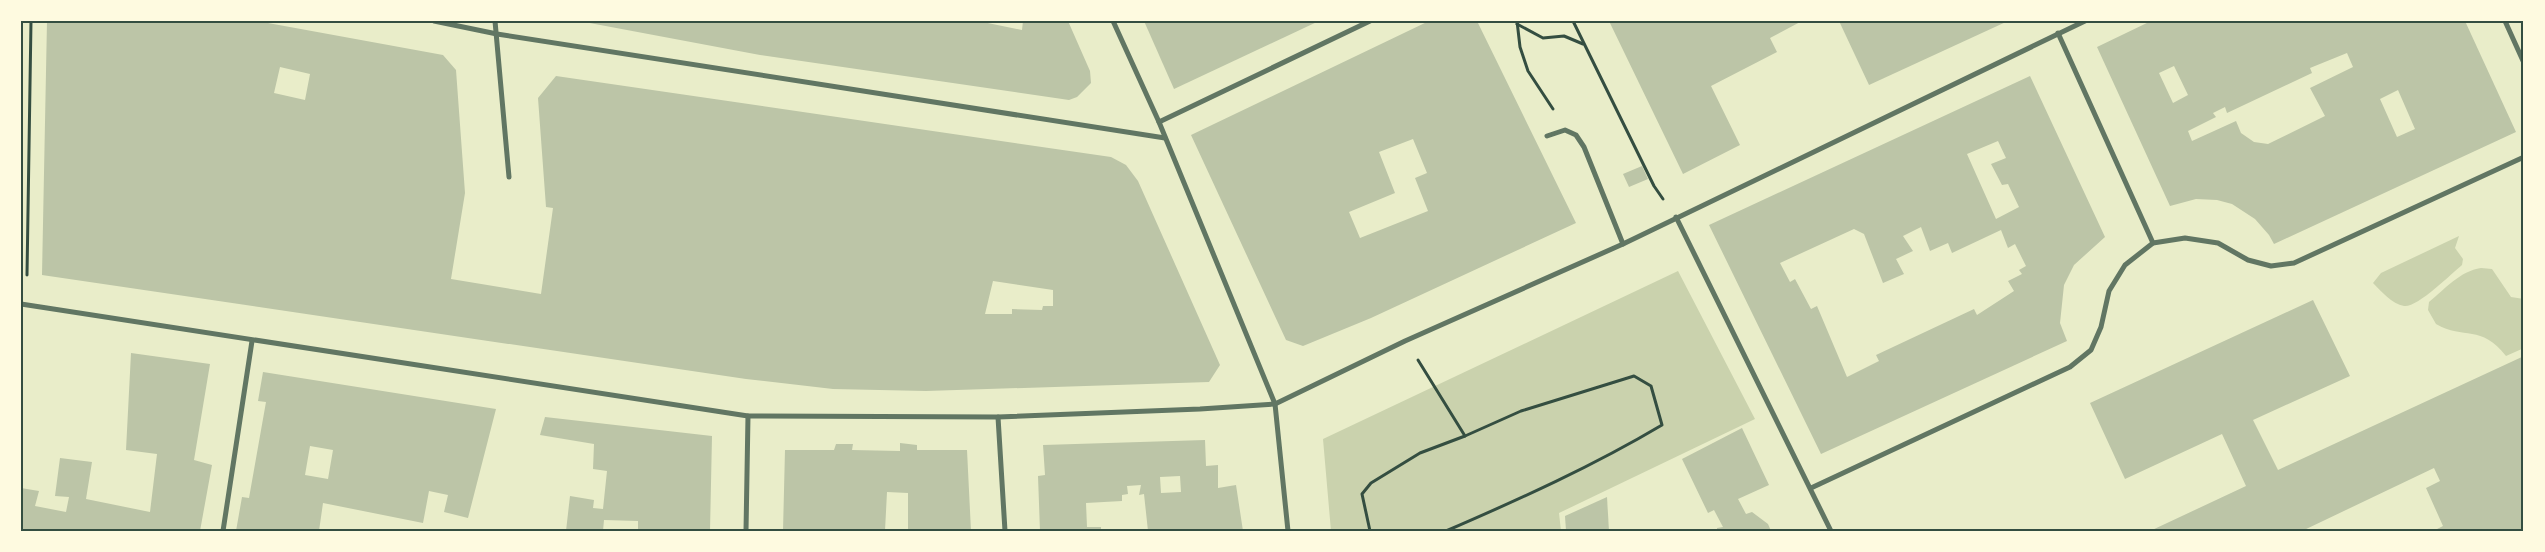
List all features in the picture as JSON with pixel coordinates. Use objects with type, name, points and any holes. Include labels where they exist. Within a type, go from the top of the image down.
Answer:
[{"type":"street","points":[[434,21],[497,34],[1165,138]]},
{"type":"street","points":[[496,21],[509,177]]},
{"type":"street","points":[[1113,21],[1159,122],[1275,404],[1288,531]]},
{"type":"street","points":[[1159,122],[1370,21]]},
{"type":"street","points":[[21,304],[252,342],[748,416],[998,417],[1275,404],[1405,341],[1623,244],[2084,21]]},
{"type":"street","points":[[2504,21],[2524,63]]},
{"type":"street","points":[[2058,33],[2153,243]]},
{"type":"street","points":[[1547,136],[1565,130],[1576,135],[1584,147],[1623,244]]},
{"type":"street","points":[[1811,488],[2070,367],[2091,350],[2101,327],[2110,291],[2125,265],[2153,243],[2185,238],[2218,243],[2248,260],[2271,266],[2294,263],[2524,157]]},
{"type":"street","points":[[1676,217],[1831,531]]},
{"type":"street","points":[[223,531],[252,342]]},
{"type":"street","points":[[746,531],[748,416]]},
{"type":"street","points":[[998,417],[1005,531]]},
{"type":"path","points":[[27,275],[31,21]]},
{"type":"path","points":[[1573,21],[1654,186],[1676,217]]},
{"type":"path","points":[[1517,22],[1542,38],[1564,36],[1584,45]]},
{"type":"path","points":[[1517,22],[1520,47],[1528,70],[1549,101],[1565,130]]},
{"type":"path","points":[[1405,341],[1464,436]]},
{"type":"path","points":[[1370,531],[1362,494],[1371,483],[1420,453],[1521,411],[1634,376],[1651,386],[1662,425],[1617,452],[1526,497],[1446,531]]},
{"type":"green space","points":[[2459,236],[2455,248],[2463,259],[2462,265],[2434,290],[2417,302],[2404,306],[2395,303],[2373,283],[2381,273]]},
{"type":"green space","points":[[2481,268],[2492,269],[2511,297],[2524,299],[2524,348],[2506,356],[2497,346],[2480,336],[2446,329],[2436,324],[2428,310],[2429,302],[2453,281],[2466,273]]},
{"type":"green space","points":[[1678,271],[1755,419],[1559,513],[1561,531],[1331,531],[1323,439]]},
{"type":"building","points":[[47,21],[257,21],[443,55],[456,70],[465,193],[451,279],[541,294],[553,208],[546,207],[538,98],[556,76],[1111,157],[1126,165],[1138,181],[1220,365],[1209,382],[926,391],[833,389],[746,379],[42,275]],"holes":[[[280,67],[310,74],[305,100],[274,93]],[[993,281],[1053,290],[1053,306],[1043,306],[1042,310],[1012,309],[1012,314],[985,314]]]},
{"type":"building","points":[[579,21],[978,21],[1022,30],[1023,21],[1068,21],[1090,71],[1091,83],[1077,97],[1069,100],[760,55]]},
{"type":"building","points":[[1144,21],[1319,21],[1174,89]]},
{"type":"building","points":[[1429,21],[1477,21],[1576,223],[1371,318],[1303,346],[1286,340],[1191,135]],"holes":[[[1413,139],[1427,173],[1415,178],[1428,211],[1360,238],[1349,212],[1395,193],[1379,152]]]},
{"type":"building","points":[[1609,21],[1802,21],[1770,38],[1777,52],[1711,86],[1740,145],[1683,174]]},
{"type":"building","points":[[1839,21],[2008,21],[1869,85]]},
{"type":"building","points":[[2151,21],[2465,21],[2516,132],[2274,244],[2255,219],[2232,204],[2217,200],[2196,199],[2170,206],[2097,47]],"holes":[[[2347,53],[2353,67],[2310,88],[2325,116],[2268,144],[2254,142],[2241,133],[2236,121],[2192,141],[2188,131],[2216,117],[2213,113],[2225,107],[2227,113],[2312,73],[2310,68]],[[2174,66],[2188,95],[2173,103],[2159,73]],[[2398,90],[2415,129],[2397,137],[2380,99]]]},
{"type":"building","points":[[2030,76],[2105,237],[2074,265],[2064,285],[2060,323],[2067,341],[1821,454],[1709,225]],"holes":[[[1998,141],[2006,158],[1991,164],[2002,185],[2008,184],[2019,207],[1996,219],[1967,154]],[[1921,227],[1930,251],[1948,243],[1952,253],[2001,230],[2008,248],[2015,244],[2026,266],[2019,270],[2022,274],[2008,281],[2014,291],[1977,315],[1974,309],[1876,355],[1879,361],[1847,377],[1817,306],[1811,309],[1795,279],[1790,282],[1780,263],[1854,229],[1864,234],[1883,283],[1904,274],[1896,259],[1913,251],[1903,236]]]},
{"type":"building","points":[[1642,166],[1648,179],[1629,187],[1623,174]]},
{"type":"building","points":[[2313,300],[2350,376],[2253,420],[2278,470],[2524,356],[2524,531],[2433,531],[2443,526],[2426,488],[2440,481],[2434,468],[2302,531],[2150,531],[2246,486],[2222,434],[2125,479],[2090,403]]},
{"type":"building","points":[[131,353],[210,364],[194,460],[212,465],[200,531],[21,531],[21,488],[39,491],[35,506],[66,512],[69,497],[55,496],[60,458],[92,462],[86,499],[150,512],[157,454],[126,450]]},
{"type":"building","points":[[263,372],[496,409],[468,518],[444,512],[448,495],[429,491],[423,523],[323,503],[319,531],[236,531],[242,497],[249,498],[266,402],[258,401]],"holes":[[[310,446],[333,450],[328,479],[305,475]]]},
{"type":"building","points":[[545,417],[712,436],[710,531],[638,531],[638,521],[604,520],[603,531],[566,531],[570,496],[594,500],[593,508],[603,509],[607,471],[593,469],[594,444],[540,435]]},
{"type":"building","points":[[1742,428],[1769,485],[1738,499],[1746,514],[1752,512],[1768,524],[1771,531],[1717,531],[1717,528],[1723,527],[1714,510],[1708,513],[1682,459]]},
{"type":"building","points":[[1205,440],[1206,466],[1218,465],[1218,488],[1236,485],[1243,531],[1148,531],[1144,494],[1139,495],[1141,485],[1127,486],[1128,494],[1122,495],[1122,501],[1086,503],[1087,527],[1101,527],[1101,531],[1040,531],[1038,476],[1045,475],[1043,445]],"holes":[[[1180,476],[1181,492],[1161,493],[1160,477]]]},
{"type":"building","points":[[900,443],[917,445],[917,450],[967,450],[971,531],[908,531],[908,493],[887,492],[885,531],[783,531],[785,450],[834,450],[836,444],[853,444],[852,450],[900,451]]},
{"type":"building","points":[[1607,497],[1609,531],[1566,531],[1565,516]]}]
